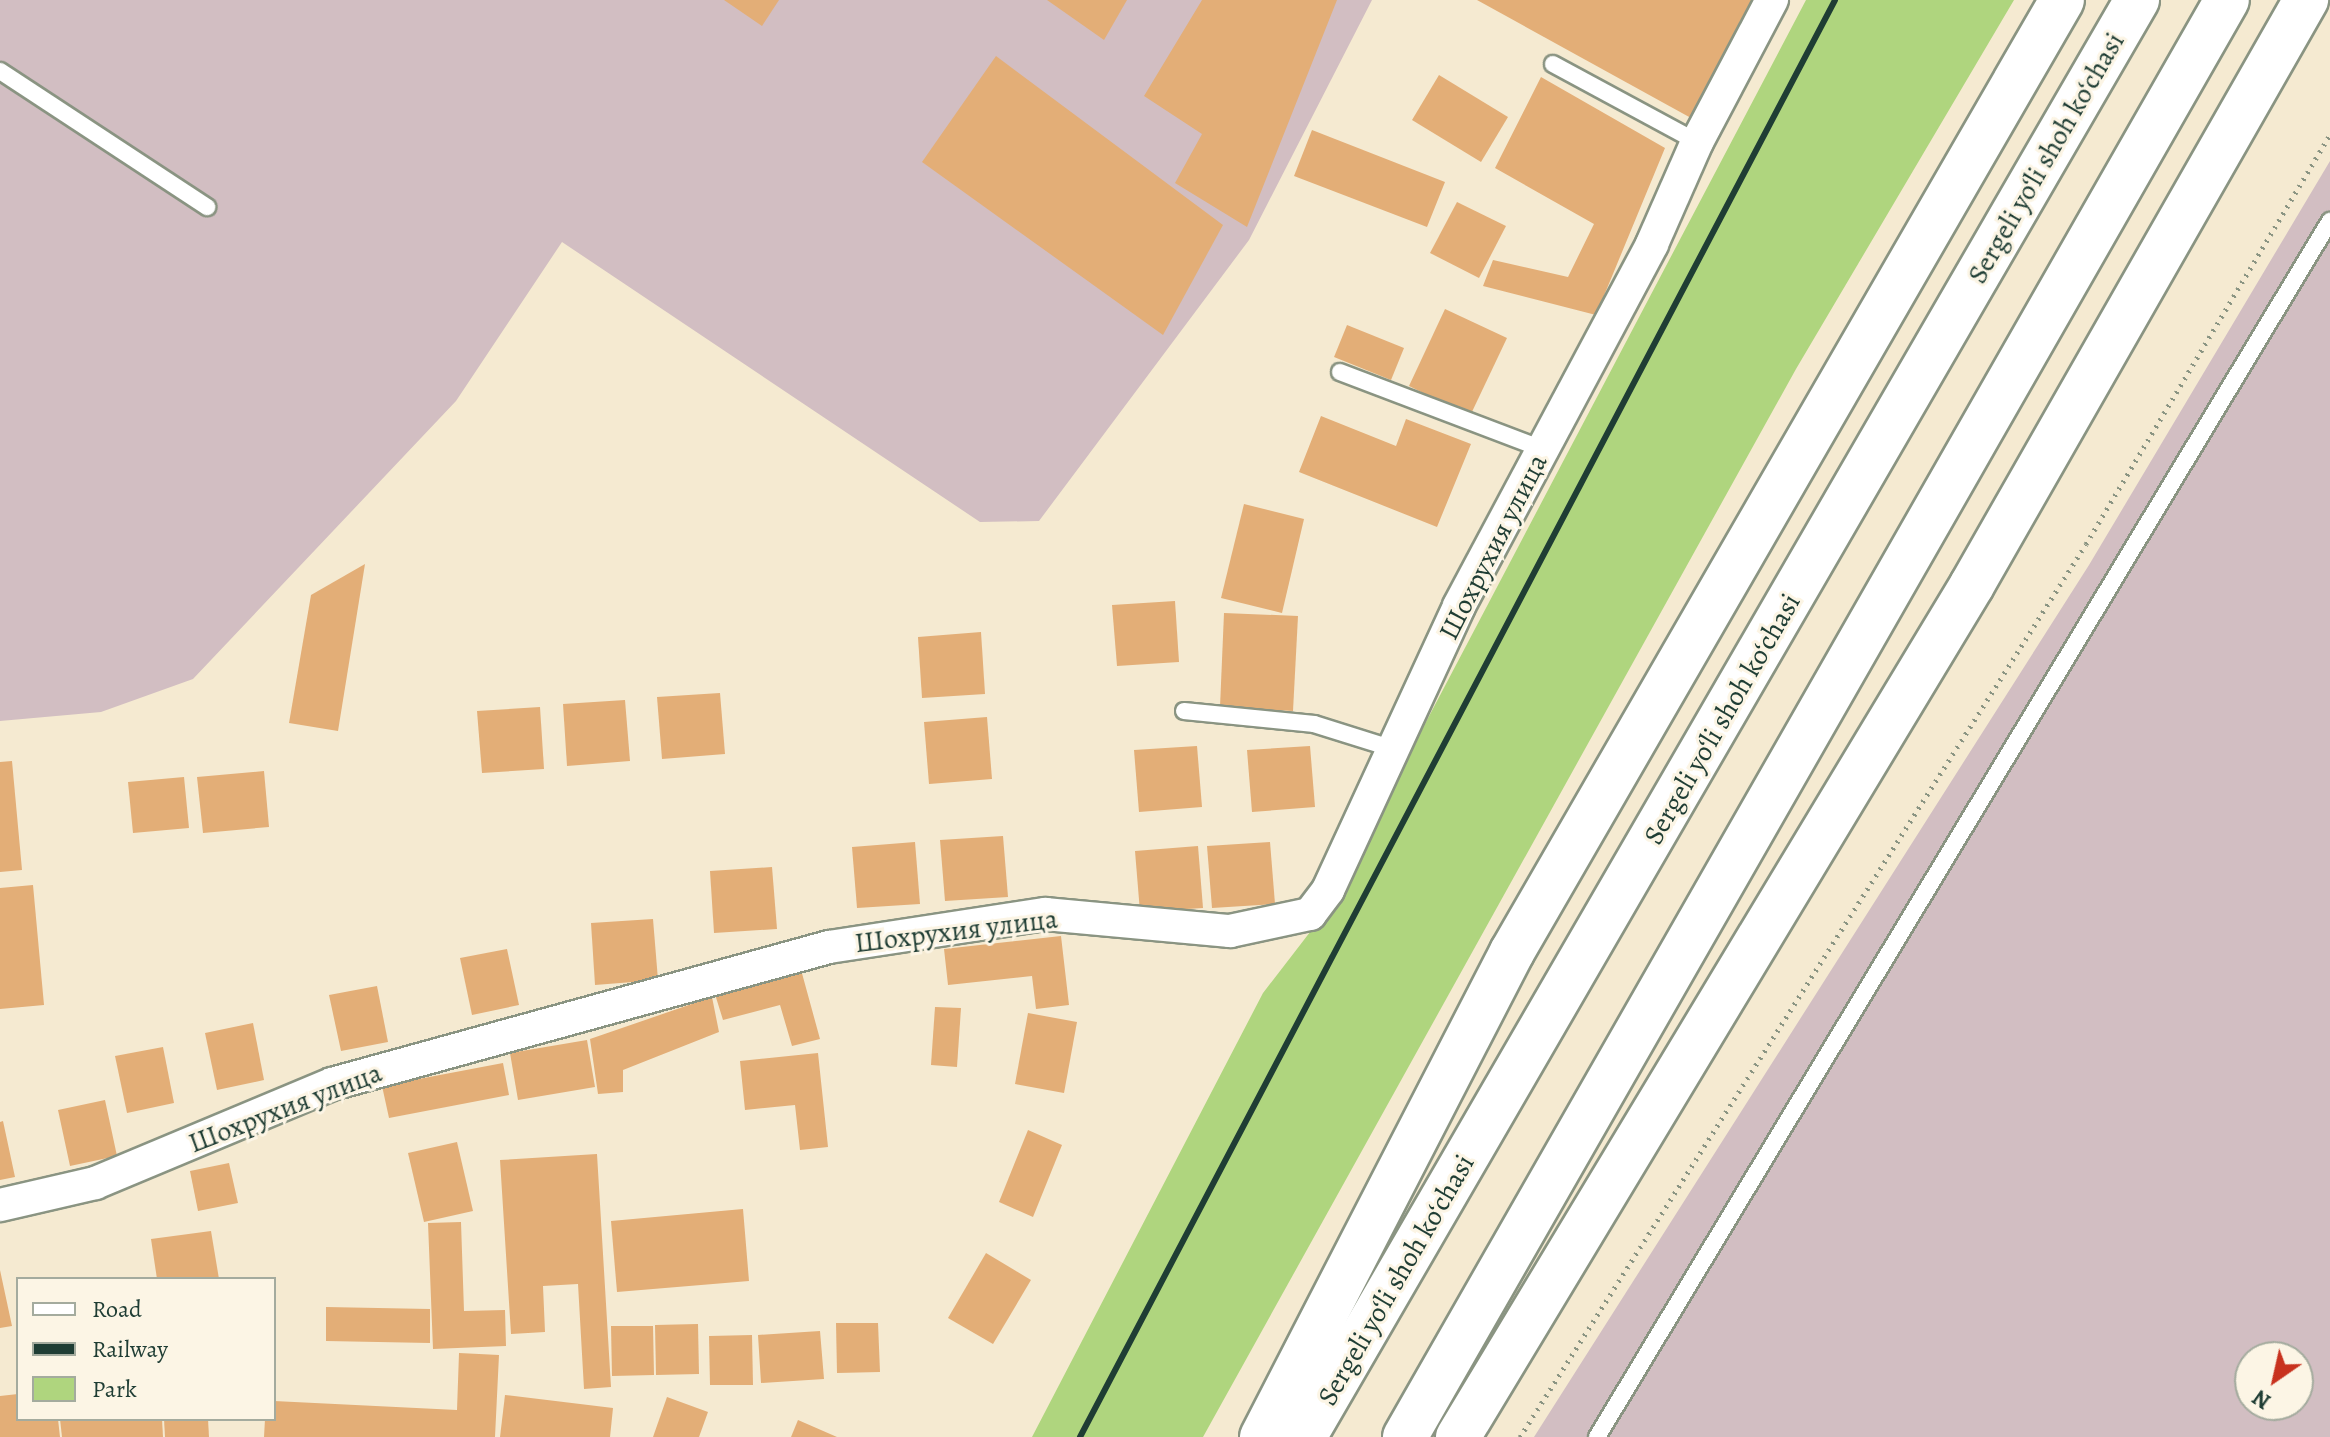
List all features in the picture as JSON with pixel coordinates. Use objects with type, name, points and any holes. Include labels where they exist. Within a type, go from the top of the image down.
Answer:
[{"type":"main road","points":[[1262,1437],[1512,952],[2062,0]]},
{"type":"main road","name":"Sergeli yo‘li shoh ko‘chasi","points":[[1304,1437],[2137,0]]},
{"type":"main road","points":[[1405,1437],[2227,0]]},
{"type":"main road","points":[[1458,1437],[1972,585],[2306,0]]},
{"type":"street","name":"Шохрухия улица","points":[[0,1205],[95,1183],[332,1084],[829,947],[1045,914],[1230,931],[1310,914],[1328,890],[1459,606],[1652,244],[1697,142],[1772,0]]},
{"type":"lane","points":[[1553,64],[1697,142]]},
{"type":"lane","points":[[0,71],[207,207]]},
{"type":"lane","points":[[1597,1437],[2330,221]]},
{"type":"lane","points":[[1340,372],[1543,449]]},
{"type":"lane","points":[[1184,711],[1314,724],[1394,749]]},
{"type":"path","points":[[1520,1437],[2086,544],[2330,134]]},
{"type":"shaded area","points":[[0,0],[1372,0],[1249,240],[1039,521],[980,522],[562,242],[456,401],[193,679],[101,712],[0,721]]},
{"type":"shaded area","points":[[2330,161],[2330,1437],[1534,1437],[2089,565]]},
{"type":"green space","points":[[1806,0],[2014,0],[1796,369],[1203,1437],[1032,1437],[1263,993],[1327,910]]},
{"type":"building","points":[[724,0],[779,0],[762,26]]},
{"type":"building","points":[[1047,0],[1127,0],[1104,40]]},
{"type":"building","points":[[1202,0],[1337,0],[1247,227],[1175,183],[1202,134],[1144,96]]},
{"type":"building","points":[[1477,0],[1755,0],[1691,118]]},
{"type":"building","points":[[996,56],[1223,225],[1163,335],[922,162]]},
{"type":"building","points":[[1439,75],[1508,117],[1481,162],[1412,120]]},
{"type":"building","points":[[1541,77],[1665,148],[1596,315],[1483,286],[1493,260],[1568,277],[1594,224],[1495,168]]},
{"type":"building","points":[[1312,130],[1445,182],[1427,227],[1294,176]]},
{"type":"building","points":[[1457,202],[1506,226],[1479,278],[1430,253]]},
{"type":"building","points":[[1445,309],[1507,338],[1470,416],[1409,386]]},
{"type":"building","points":[[1347,325],[1404,348],[1391,380],[1334,357]]},
{"type":"building","points":[[1321,416],[1396,446],[1406,419],[1471,444],[1437,527],[1299,472]]},
{"type":"building","points":[[1244,504],[1304,519],[1282,613],[1221,598]]},
{"type":"building","points":[[365,564],[338,731],[289,723],[311,595]]},
{"type":"building","points":[[1175,601],[1179,662],[1117,666],[1112,605]]},
{"type":"building","points":[[1224,613],[1298,616],[1293,711],[1220,707]]},
{"type":"building","points":[[981,632],[985,694],[922,698],[918,637]]},
{"type":"building","points":[[720,693],[725,754],[662,759],[657,697]]},
{"type":"building","points":[[625,700],[630,761],[567,766],[563,704]]},
{"type":"building","points":[[540,707],[544,769],[482,773],[477,711]]},
{"type":"building","points":[[987,717],[992,779],[929,784],[924,722]]},
{"type":"building","points":[[1197,746],[1202,807],[1139,812],[1134,750]]},
{"type":"building","points":[[1310,746],[1315,807],[1252,812],[1247,750]]},
{"type":"building","points":[[12,761],[22,870],[0,872],[0,762]]},
{"type":"building","points":[[264,771],[269,827],[203,833],[197,777]]},
{"type":"building","points":[[184,777],[189,828],[133,833],[128,782]]},
{"type":"building","points":[[1003,836],[1008,897],[945,901],[940,840]]},
{"type":"building","points":[[915,842],[920,904],[857,908],[852,847]]},
{"type":"building","points":[[1270,842],[1275,904],[1212,908],[1207,846]]},
{"type":"building","points":[[1198,846],[1203,908],[1140,912],[1135,851]]},
{"type":"building","points":[[772,867],[777,929],[714,933],[710,871]]},
{"type":"building","points":[[33,885],[44,1005],[0,1009],[0,888]]},
{"type":"building","points":[[653,919],[658,980],[595,985],[591,923]]},
{"type":"building","points":[[1061,936],[1069,1005],[1036,1009],[1032,976],[948,985],[944,949]]},
{"type":"building","points":[[507,949],[519,1005],[472,1015],[460,958]]},
{"type":"building","points":[[800,966],[820,1039],[792,1046],[780,1005],[723,1020],[714,991]]},
{"type":"building","points":[[377,986],[388,1042],[341,1051],[329,995]]},
{"type":"building","points":[[712,997],[719,1032],[623,1070],[623,1092],[598,1094],[590,1039]]},
{"type":"building","points":[[935,1007],[961,1008],[957,1067],[931,1065]]},
{"type":"building","points":[[1028,1013],[1077,1022],[1064,1093],[1015,1084]]},
{"type":"building","points":[[253,1023],[264,1080],[217,1090],[205,1033]]},
{"type":"building","points":[[587,1040],[595,1087],[518,1100],[510,1053]]},
{"type":"building","points":[[163,1047],[174,1103],[127,1113],[115,1056]]},
{"type":"building","points":[[818,1053],[828,1147],[800,1150],[795,1105],[745,1110],[740,1061]]},
{"type":"building","points":[[503,1063],[509,1095],[389,1118],[382,1086]]},
{"type":"building","points":[[105,1100],[117,1156],[70,1166],[58,1110]]},
{"type":"building","points":[[3,1121],[15,1177],[0,1180],[0,1122]]},
{"type":"building","points":[[1028,1130],[1062,1145],[1033,1217],[999,1202]]},
{"type":"building","points":[[457,1142],[473,1211],[424,1222],[408,1153]]},
{"type":"building","points":[[597,1154],[611,1387],[584,1389],[578,1284],[543,1286],[545,1332],[511,1334],[500,1160]]},
{"type":"building","points":[[229,1163],[238,1203],[198,1211],[190,1171]]},
{"type":"building","points":[[743,1209],[749,1281],[617,1292],[611,1221]]},
{"type":"building","points":[[461,1222],[464,1311],[505,1310],[506,1346],[433,1349],[428,1223]]},
{"type":"building","points":[[211,1231],[219,1277],[157,1277],[151,1239]]},
{"type":"building","points":[[986,1253],[1031,1280],[993,1344],[948,1318]]},
{"type":"building","points":[[0,1270],[12,1326],[0,1328]]},
{"type":"building","points":[[326,1307],[430,1309],[430,1343],[326,1341]]},
{"type":"building","points":[[836,1323],[878,1323],[880,1372],[837,1373]]},
{"type":"building","points":[[698,1324],[699,1374],[656,1375],[655,1325]]},
{"type":"building","points":[[611,1326],[653,1326],[654,1375],[612,1376]]},
{"type":"building","points":[[820,1331],[824,1379],[761,1383],[758,1335]]},
{"type":"building","points":[[752,1335],[753,1385],[710,1385],[709,1336]]},
{"type":"building","points":[[459,1353],[499,1355],[495,1437],[264,1437],[265,1421],[276,1421],[276,1401],[457,1410]]},
{"type":"building","points":[[16,1394],[16,1421],[58,1421],[60,1437],[0,1437],[0,1396]]},
{"type":"building","points":[[505,1395],[613,1408],[610,1437],[500,1437]]},
{"type":"building","points":[[667,1397],[708,1412],[699,1437],[653,1437]]},
{"type":"building","points":[[798,1420],[837,1437],[791,1437]]},
{"type":"building","points":[[60,1421],[162,1421],[163,1437],[62,1437]]},
{"type":"building","points":[[164,1421],[208,1421],[209,1437],[165,1437]]},
{"type":"railway","points":[[1080,1437],[1835,0]]}]
